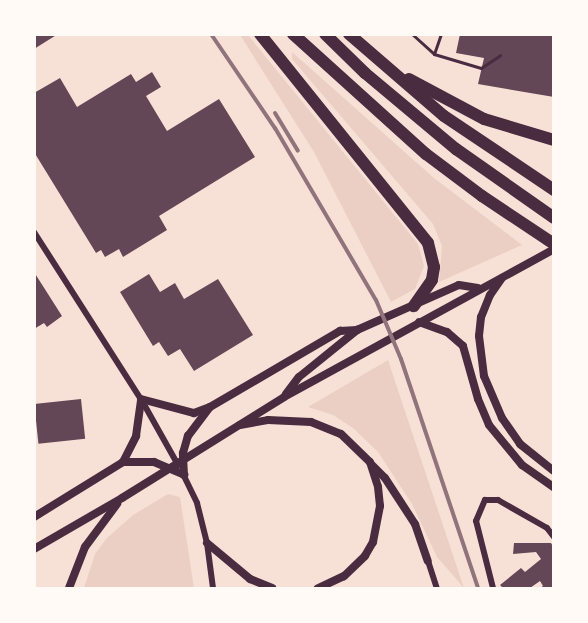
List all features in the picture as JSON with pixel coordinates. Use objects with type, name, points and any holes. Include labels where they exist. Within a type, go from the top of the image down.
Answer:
[{"type":"highway","points":[[260,34],[428,243],[434,267],[432,280],[414,306]]},
{"type":"highway","points":[[293,34],[426,154],[554,247]]},
{"type":"highway","points":[[325,34],[365,73],[456,149],[554,218]]},
{"type":"highway","points":[[349,34],[444,116],[554,190]]},
{"type":"highway","points":[[377,60],[484,119],[554,140]]},
{"type":"street","points":[[34,232],[141,399],[184,475],[197,503],[207,543],[213,588]]},
{"type":"street","points":[[34,549],[122,498],[234,426],[554,247]]},
{"type":"street","points":[[502,277],[490,295],[481,318],[479,336],[484,376],[502,418],[520,444],[554,471]]},
{"type":"street","points":[[141,399],[194,413],[210,407],[340,332],[360,328],[459,285],[478,288]]},
{"type":"street","points":[[419,322],[447,332],[463,346],[478,399],[489,425],[522,465],[554,487]]},
{"type":"street","points":[[284,397],[299,377],[360,328]]},
{"type":"street","points":[[123,462],[136,436],[141,399]]},
{"type":"street","points":[[184,475],[183,453],[188,436],[210,407]]},
{"type":"street","points":[[234,426],[268,420],[311,422],[341,434],[385,478],[415,524],[437,588]]},
{"type":"street","points":[[34,517],[123,462],[154,462],[184,475]]},
{"type":"street","points":[[318,588],[344,576],[364,556],[373,542],[380,506],[378,487],[370,462]]},
{"type":"street","points":[[69,588],[89,540],[122,498]]},
{"type":"street","points":[[493,588],[476,521],[485,500],[498,500],[547,528],[554,537]]},
{"type":"street","points":[[207,543],[250,579],[272,588]]},
{"type":"lane","points":[[412,34],[434,54],[481,68],[500,55]]},
{"type":"lane","points":[[434,54],[441,34]]},
{"type":"shaded area","points":[[240,35],[248,35],[418,244],[424,266],[415,289],[391,302],[314,152]]},
{"type":"shaded area","points":[[292,52],[434,178],[522,245],[439,282],[442,246],[433,224],[292,59]]},
{"type":"shaded area","points":[[388,360],[464,588],[437,557],[412,504],[378,452],[353,428],[333,415],[308,407]]},
{"type":"shaded area","points":[[168,494],[180,497],[194,588],[84,588],[95,554],[107,538],[133,515]]},
{"type":"building","points":[[34,34],[58,34],[34,49]]},
{"type":"building","points":[[460,34],[554,34],[554,97],[478,84],[484,58],[456,53]]},
{"type":"building","points":[[152,72],[161,87],[146,96],[167,131],[219,99],[255,157],[159,216],[167,230],[123,257],[119,249],[105,257],[101,250],[96,253],[34,152],[34,93],[60,78],[77,107],[131,74],[136,82]]},
{"type":"building","points":[[34,272],[62,316],[47,327],[44,323],[34,329]]},
{"type":"building","points":[[149,274],[160,292],[175,283],[184,299],[218,279],[253,335],[194,371],[180,349],[168,356],[159,342],[153,346],[120,292]]},
{"type":"building","points":[[81,399],[85,439],[38,444],[34,404]]},
{"type":"building","points":[[514,543],[551,543],[554,548],[554,588],[540,588],[543,586],[540,581],[530,588],[503,588],[500,585],[521,568],[525,572],[541,559],[536,552],[513,554]]},
{"type":"railway","points":[[211,34],[275,128],[376,300],[401,359],[478,588]]},
{"type":"railway","points":[[275,113],[298,151]]}]
